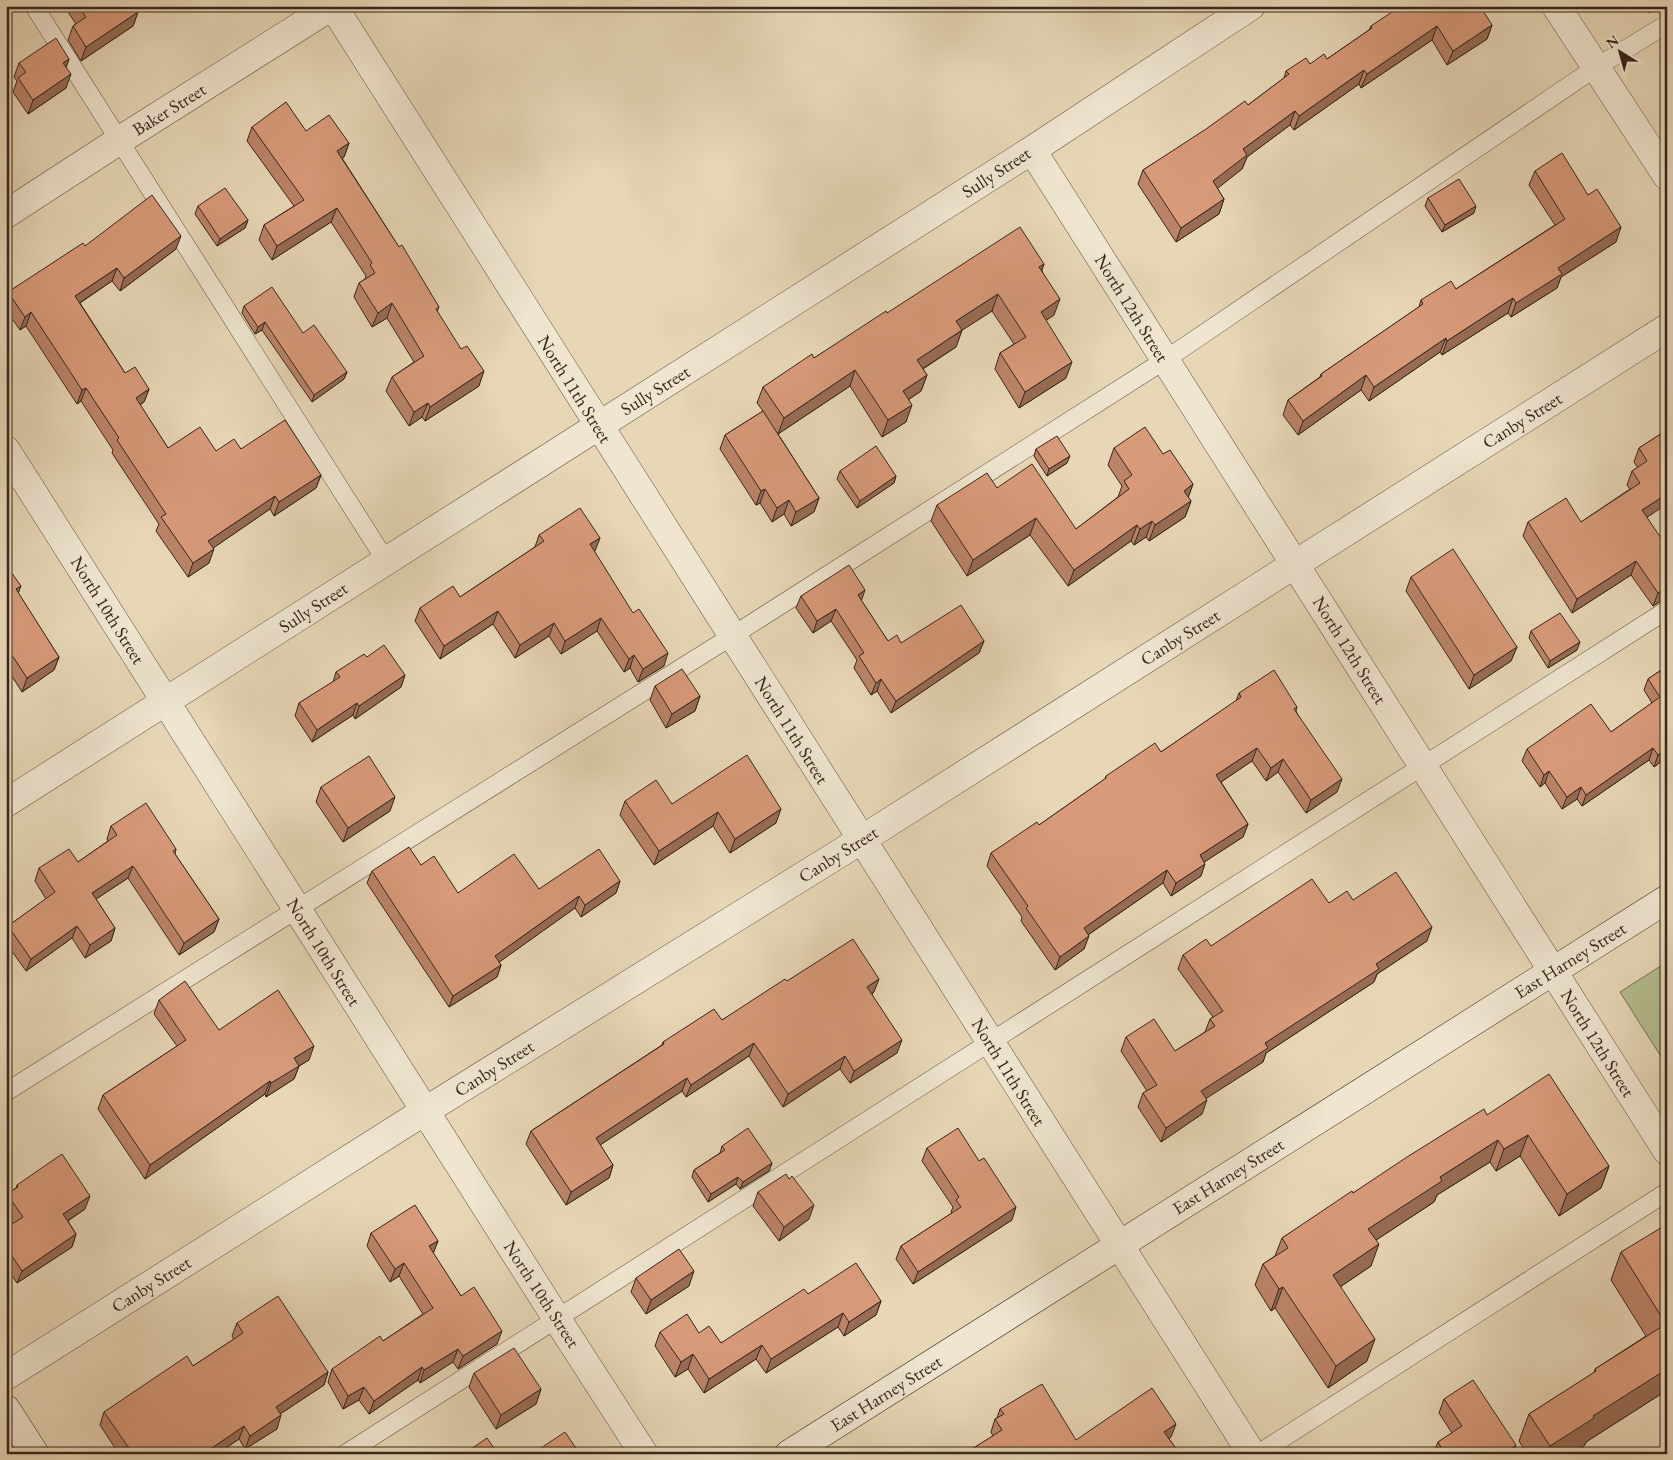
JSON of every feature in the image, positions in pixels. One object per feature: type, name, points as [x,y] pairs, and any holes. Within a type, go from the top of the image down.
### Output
[{"type":"street","name":"Baker Street","points":[[6,214],[333,6]]},
{"type":"street","name":"North 11th Street","points":[[333,6],[1252,1454]]},
{"type":"street","name":"Sully Street","points":[[6,803],[1032,150],[1251,6]]},
{"type":"street","points":[[1556,6],[1667,176]]},
{"type":"street","name":"North 12th Street","points":[[1032,150],[1667,1151]]},
{"type":"street","name":"Canby Street","points":[[6,1376],[425,1111],[861,840],[1667,328]]},
{"type":"street","name":"North 10th Street","points":[[6,450],[644,1454]]},
{"type":"street","name":"East Harney Street","points":[[789,1454],[1667,899]]},
{"type":"street","points":[[6,1409],[35,1454]]},
{"type":"lane","points":[[34,6],[386,561]]},
{"type":"lane","points":[[6,1092],[732,636],[1165,360],[1595,68],[1667,24]]},
{"type":"lane","points":[[345,1454],[1667,610]]},
{"type":"lane","points":[[1258,1454],[1667,1192]]},
{"type":"green space","points":[[1667,962],[1667,1066],[1620,992]]},
{"type":"building","points":[[78,6],[134,6],[138,12],[86,47],[73,26],[86,17]]},
{"type":"building","points":[[1401,6],[1480,6],[1492,25],[1453,51],[1437,26],[1367,74],[1364,70],[1299,116],[1295,111],[1243,149],[1247,155],[1213,181],[1224,199],[1181,228],[1143,170],[1245,101],[1248,105],[1289,74],[1286,71],[1306,58],[1310,64],[1324,54],[1327,59]]},
{"type":"building","points":[[56,38],[69,59],[63,63],[71,74],[33,100],[18,78],[26,72],[19,63]]},
{"type":"building","points":[[286,102],[306,131],[329,115],[349,143],[337,151],[399,247],[402,245],[439,307],[436,309],[461,349],[467,346],[484,371],[430,407],[428,403],[414,412],[392,377],[424,356],[392,303],[378,313],[359,283],[375,273],[370,265],[372,263],[337,208],[277,246],[264,225],[304,200],[252,127]]},
{"type":"building","points":[[1562,153],[1588,195],[1597,189],[1621,227],[1558,268],[1562,274],[1516,303],[1513,298],[1447,341],[1446,338],[1374,387],[1366,375],[1303,421],[1288,400],[1322,376],[1321,374],[1423,304],[1421,300],[1451,281],[1456,289],[1565,219],[1535,171]]},
{"type":"building","points":[[1459,179],[1476,206],[1445,225],[1428,198]]},
{"type":"building","points":[[225,188],[248,220],[220,239],[198,206]]},
{"type":"building","points":[[152,195],[181,236],[124,278],[117,268],[75,296],[125,373],[135,367],[149,389],[136,398],[168,448],[200,427],[216,451],[234,439],[241,449],[285,420],[321,475],[279,502],[275,496],[208,541],[214,549],[193,563],[161,517],[166,514],[117,440],[119,438],[86,388],[82,390],[31,312],[25,317],[8,292],[83,243],[85,246]]},
{"type":"building","points":[[1020,227],[1044,264],[1039,267],[1060,299],[1041,312],[1072,362],[1025,392],[1000,353],[1026,337],[998,294],[956,321],[962,330],[917,360],[927,375],[903,391],[912,405],[888,420],[855,370],[784,418],[763,387],[812,354],[814,358],[886,311],[887,313]]},
{"type":"building","points":[[272,287],[303,333],[314,325],[347,372],[314,395],[265,322],[258,327],[244,306]]},
{"type":"building","points":[[763,411],[819,498],[796,512],[789,500],[777,508],[765,489],[761,491],[725,435]]},
{"type":"building","points":[[1145,427],[1163,454],[1170,450],[1193,484],[1184,491],[1191,501],[1155,525],[1152,521],[1140,529],[1137,525],[1074,570],[1036,518],[973,560],[937,505],[987,473],[997,488],[1032,464],[1076,529],[1129,489],[1124,481],[1132,475],[1114,448]]},
{"type":"building","points":[[1667,430],[1667,494],[1642,510],[1667,547],[1667,587],[1658,593],[1636,561],[1577,599],[1528,522],[1566,498],[1581,522],[1640,483],[1632,471],[1647,461],[1639,448]]},
{"type":"building","points":[[1057,436],[1070,456],[1049,469],[1036,449]]},
{"type":"building","points":[[876,446],[896,476],[860,501],[840,471]]},
{"type":"building","points":[[580,508],[600,538],[590,544],[633,613],[639,609],[668,653],[643,669],[634,655],[629,659],[601,618],[565,641],[554,623],[520,645],[498,611],[444,646],[420,608],[453,586],[460,597],[544,541],[539,535]]},
{"type":"building","points":[[1453,549],[1517,647],[1474,675],[1411,577]]},
{"type":"building","points":[[6,565],[21,586],[16,589],[59,657],[27,678],[6,646]]},
{"type":"building","points":[[849,565],[865,590],[858,595],[888,641],[897,635],[901,643],[961,605],[984,641],[896,701],[881,679],[876,683],[859,656],[864,653],[836,609],[817,621],[801,596]]},
{"type":"building","points":[[1560,613],[1580,642],[1550,661],[1531,631]]},
{"type":"building","points":[[384,645],[405,675],[359,706],[357,703],[317,730],[299,703],[340,677],[336,672],[364,654],[367,657]]},
{"type":"building","points":[[1667,666],[1667,749],[1658,755],[1653,748],[1586,795],[1581,787],[1567,797],[1549,771],[1544,775],[1527,749],[1591,704],[1611,732],[1660,697],[1648,679]]},
{"type":"building","points":[[682,669],[700,696],[672,714],[655,686]]},
{"type":"building","points":[[1274,670],[1297,707],[1294,709],[1342,779],[1311,800],[1283,759],[1271,768],[1257,748],[1216,775],[1248,824],[1200,855],[1205,864],[1176,883],[1167,870],[1084,928],[1089,936],[1060,957],[1026,908],[1028,906],[991,853],[1037,822],[1039,825],[1155,743],[1161,752],[1241,697],[1239,693]]},
{"type":"building","points":[[747,755],[781,809],[735,839],[718,812],[659,851],[625,801],[656,780],[672,804]]},
{"type":"building","points":[[369,756],[395,797],[348,828],[321,787]]},
{"type":"building","points":[[146,803],[176,849],[173,851],[219,919],[184,943],[133,866],[92,893],[115,928],[90,945],[77,926],[31,959],[8,926],[55,892],[39,868],[69,849],[78,862],[117,835],[111,826]]},
{"type":"building","points":[[409,847],[421,865],[434,856],[458,893],[514,854],[539,889],[599,849],[620,881],[585,905],[579,896],[495,956],[501,965],[453,996],[372,871]]},
{"type":"building","points":[[1396,872],[1432,927],[1376,964],[1379,969],[1265,1043],[1268,1048],[1201,1091],[1207,1100],[1166,1128],[1143,1093],[1157,1085],[1126,1037],[1154,1019],[1175,1051],[1215,1026],[1210,1019],[1223,1011],[1183,955],[1206,939],[1211,946],[1312,879],[1329,903],[1347,891],[1353,900]]},
{"type":"building","points":[[853,939],[879,979],[867,987],[902,1040],[854,1071],[845,1056],[788,1094],[754,1043],[691,1085],[687,1078],[596,1138],[613,1165],[571,1192],[531,1131],[714,1009],[722,1020],[785,979],[787,981]]},
{"type":"building","points":[[185,981],[219,1030],[278,990],[314,1046],[294,1058],[299,1066],[271,1083],[270,1081],[150,1165],[103,1095],[186,1040],[159,1000]]},
{"type":"building","points":[[1549,1074],[1609,1166],[1567,1194],[1528,1135],[1504,1149],[1498,1140],[1440,1177],[1442,1181],[1368,1229],[1379,1244],[1333,1275],[1375,1339],[1336,1366],[1283,1287],[1279,1289],[1263,1264],[1288,1248],[1282,1238],[1352,1191],[1353,1193],[1484,1109],[1487,1115]]},
{"type":"building","points":[[748,1128],[772,1163],[743,1182],[738,1177],[711,1194],[694,1170],[725,1150],[722,1146]]},
{"type":"building","points":[[958,1128],[979,1161],[984,1158],[1016,1207],[918,1272],[901,1246],[961,1207],[956,1200],[959,1197],[927,1148]]},
{"type":"building","points":[[62,1154],[90,1196],[63,1214],[76,1234],[22,1271],[6,1247],[6,1228],[23,1217],[7,1194]]},
{"type":"building","points":[[786,1174],[789,1179],[792,1176],[814,1205],[784,1227],[758,1192]]},
{"type":"building","points":[[415,1205],[438,1241],[429,1246],[461,1296],[474,1287],[502,1331],[463,1356],[458,1349],[424,1370],[422,1367],[374,1401],[364,1387],[348,1396],[332,1369],[380,1336],[383,1341],[433,1308],[404,1263],[395,1269],[371,1233]]},
{"type":"building","points":[[1664,1226],[1667,1231],[1667,1369],[1550,1446],[1529,1414],[1666,1324],[1621,1252]]},
{"type":"building","points":[[679,1249],[694,1271],[651,1300],[636,1278]]},
{"type":"building","points":[[856,1263],[881,1301],[849,1322],[843,1313],[771,1359],[762,1345],[709,1379],[693,1354],[681,1362],[660,1332],[687,1314],[699,1333],[709,1326],[721,1343],[804,1289],[808,1294]]},
{"type":"building","points":[[278,1296],[328,1372],[276,1407],[281,1415],[250,1436],[244,1426],[203,1454],[133,1454],[104,1412],[187,1356],[193,1366],[243,1333],[237,1323]]},
{"type":"building","points":[[514,1348],[541,1389],[501,1415],[474,1373]]},
{"type":"building","points":[[1473,1380],[1516,1445],[1503,1454],[1477,1454],[1474,1450],[1468,1454],[1445,1454],[1438,1442],[1462,1426],[1444,1399]]},
{"type":"building","points":[[1042,1384],[1076,1440],[1152,1388],[1176,1424],[1164,1432],[1180,1454],[964,1454],[1002,1430],[995,1419],[1004,1414],[1000,1409]]},
{"type":"building","points":[[565,1432],[580,1454],[532,1454]]},
{"type":"building","points":[[487,1438],[498,1454],[464,1454]]}]
